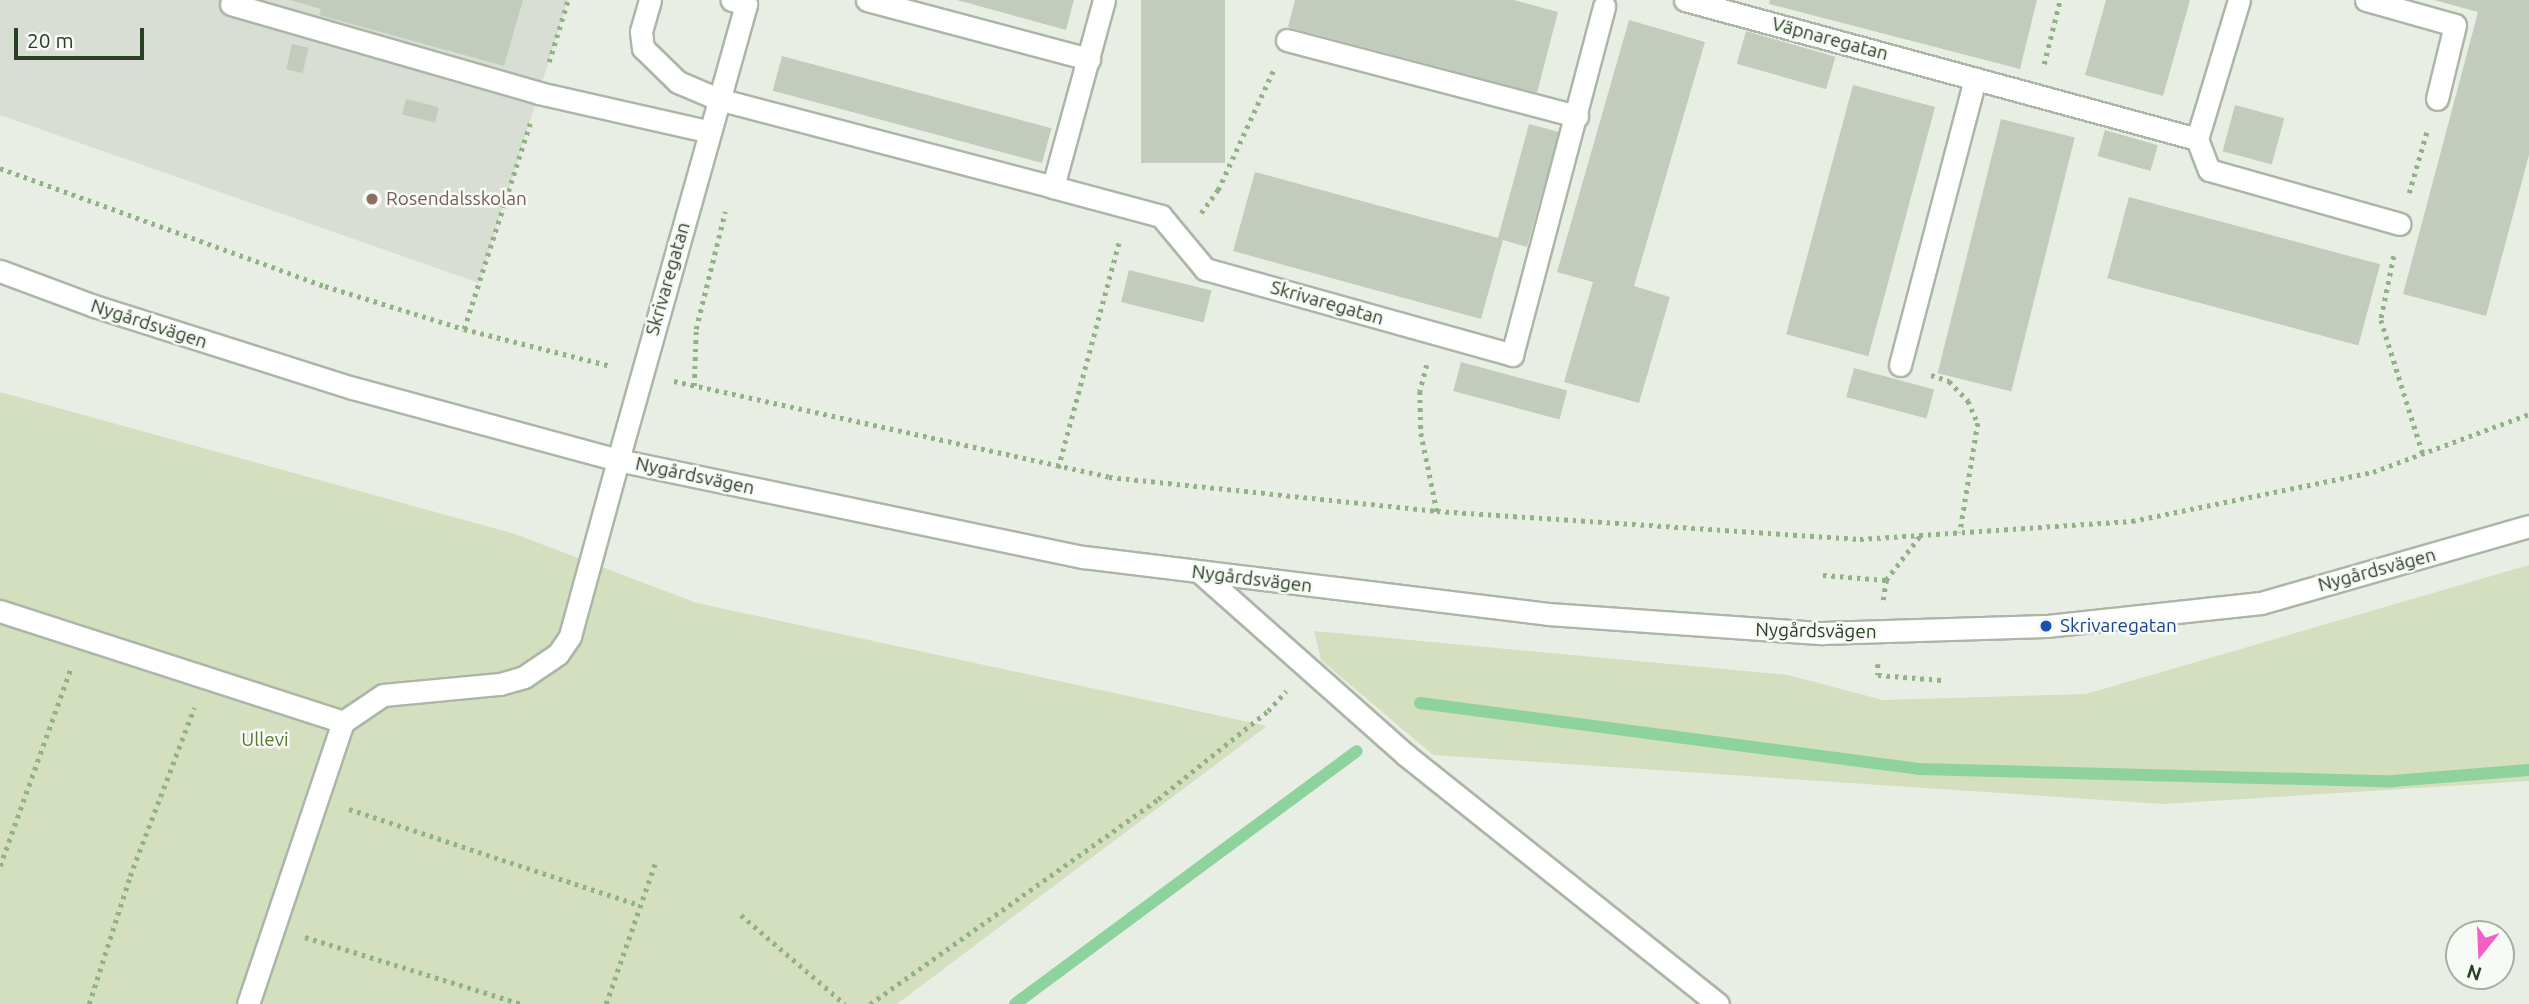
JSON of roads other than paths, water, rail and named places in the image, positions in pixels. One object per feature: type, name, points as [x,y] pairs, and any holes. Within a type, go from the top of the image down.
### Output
[{"type":"street","points":[[650,0],[641,32],[643,48],[678,82],[718,99]]},
{"type":"street","name":"Skrivaregatan","points":[[343,722],[383,695],[499,684],[524,677],[558,654],[570,636],[746,4],[732,0]]},
{"type":"street","points":[[867,0],[1089,59]]},
{"type":"street","points":[[1053,187],[1104,0]]},
{"type":"street","name":"Väpnaregatan","points":[[1685,0],[2197,139]]},
{"type":"street","points":[[2239,0],[2197,139],[2209,170],[2400,223]]},
{"type":"street","points":[[2366,0],[2455,25],[2437,99]]},
{"type":"street","points":[[231,4],[539,93],[709,132]]},
{"type":"street","name":"Skrivaregatan","points":[[718,99],[1161,216],[1205,269],[1512,355],[1604,6]]},
{"type":"street","points":[[1287,40],[1577,116]]},
{"type":"street","points":[[1900,365],[1975,79]]},
{"type":"street","name":"Nygårdsvägen","points":[[0,271],[94,306],[353,388],[618,460],[1084,558],[1548,614],[1700,627],[1822,633],[2046,626],[2261,603],[2529,526]]},
{"type":"street","points":[[1202,574],[1406,755],[1718,1004]]},
{"type":"street","points":[[0,611],[343,722],[315,798],[248,1004]]},
{"type":"waterway","points":[[1420,703],[1919,769],[2393,781],[2529,770]]},
{"type":"waterway","points":[[1015,1004],[1357,751]]},
{"type":"place","name":"Rosendalsskolan","points":[[372,199]]},
{"type":"place","name":"Skrivaregatan","points":[[2046,626]]},
{"type":"park label","name":"Ullevi","points":[[265,740]]}]
